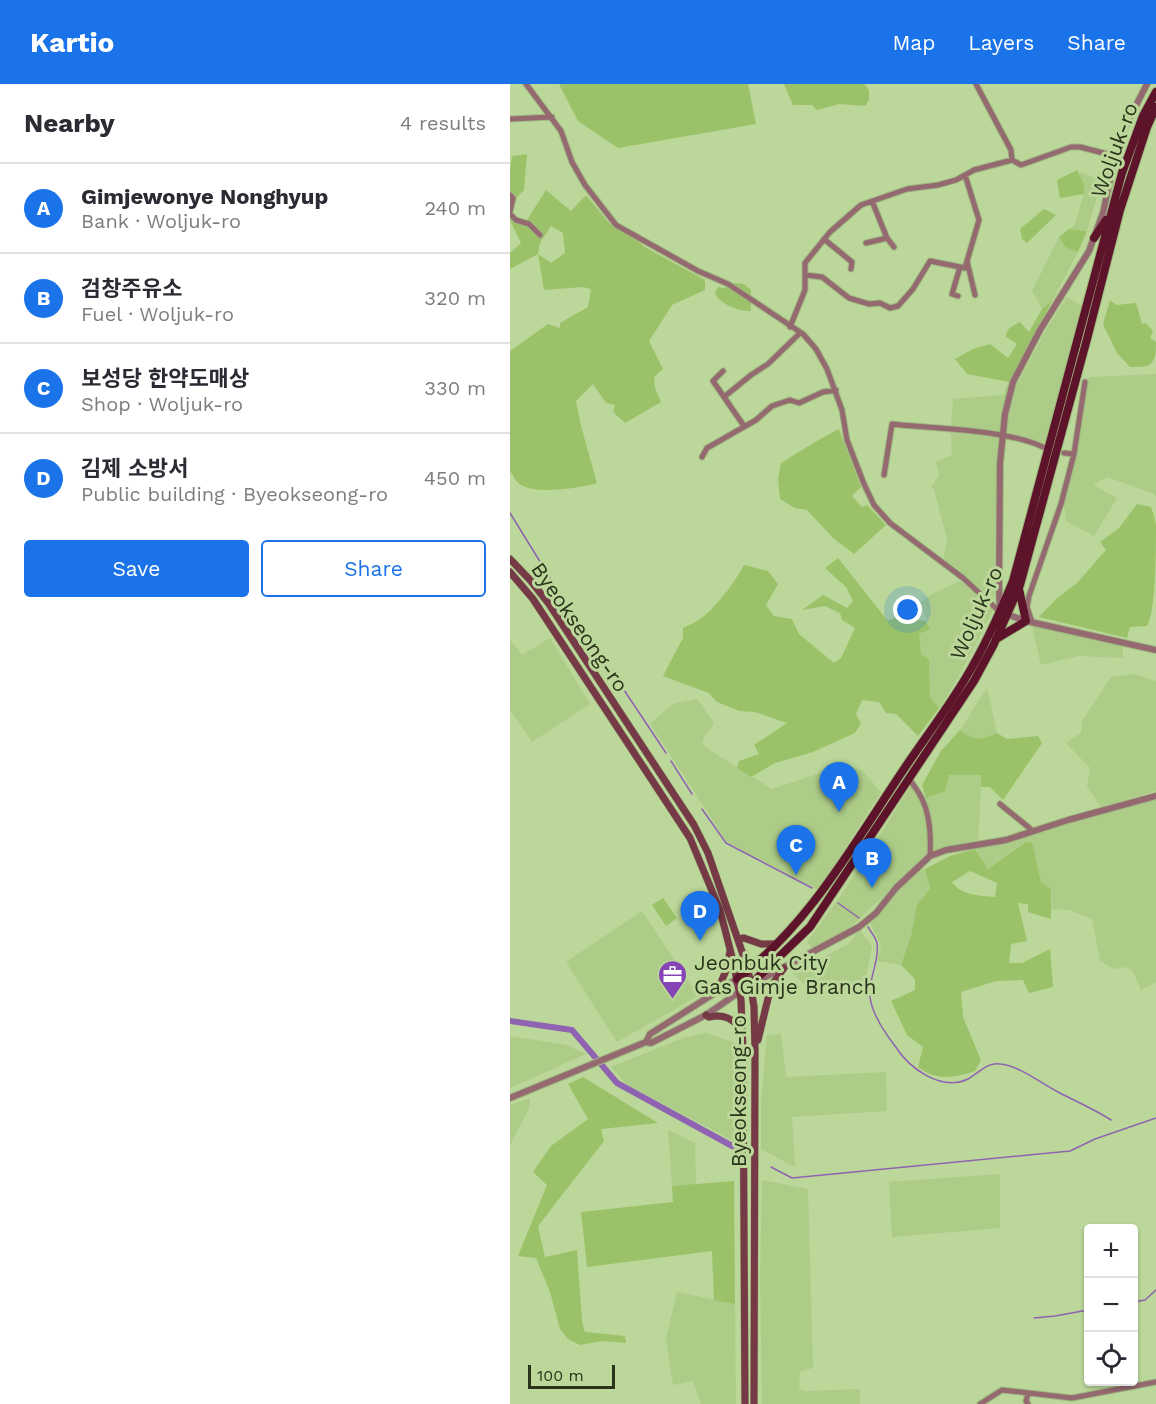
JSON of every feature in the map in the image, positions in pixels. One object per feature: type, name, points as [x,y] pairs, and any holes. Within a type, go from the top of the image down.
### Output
[{"type":"main road","name":"Woljuk-ro","points":[[750,985],[810,927],[974,681],[996,639],[1110,215],[1143,116],[1156,92]]},
{"type":"main road","name":"Woljuk-ro","points":[[737,979],[804,915],[842,865],[965,680],[1018,588],[1120,210],[1146,127],[1156,106]]},
{"type":"main road","points":[[1146,127],[1156,113]]},
{"type":"main road","points":[[1094,238],[1110,215]]},
{"type":"main road","name":"Byeokseong-ro","points":[[510,559],[549,604],[694,825],[708,854],[748,970],[754,1007],[755,1051],[754,1404]]},
{"type":"main road","name":"Byeokseong-ro","points":[[510,572],[533,599],[690,838],[720,910],[740,992],[742,1030],[745,1170],[745,1404]]},
{"type":"main road","points":[[996,639],[1029,621],[1018,588]]},
{"type":"main road","points":[[738,939],[744,938],[761,944],[775,944]]},
{"type":"main road","points":[[717,992],[727,968],[730,949]]},
{"type":"main road","points":[[755,1051],[771,986],[784,968]]},
{"type":"main road","points":[[705,1015],[729,1018],[742,1030]]},
{"type":"street","points":[[526,84],[561,131],[572,162],[585,185],[616,225],[698,271],[728,284],[800,333],[816,349],[836,390],[848,440],[864,484],[874,505],[890,523],[963,578],[1003,613],[1156,650]]},
{"type":"street","points":[[976,84],[1011,150],[1012,160]]},
{"type":"street","points":[[1003,613],[999,586],[1000,463],[1013,382],[1040,330],[1089,251],[1103,213],[1122,133],[1147,84]]},
{"type":"street","points":[[510,119],[552,117]]},
{"type":"street","points":[[790,327],[805,290],[805,263],[824,239],[861,205],[907,189],[938,185],[974,170],[1012,160],[1021,165],[1071,147],[1080,147],[1115,156]]},
{"type":"street","points":[[805,275],[822,277],[831,282],[842,295],[849,298],[869,304],[880,303],[890,308],[898,306],[913,289],[930,261],[965,268],[979,220],[965,175]]},
{"type":"street","points":[[510,195],[513,198],[510,213],[516,220],[529,224],[540,235]]},
{"type":"street","points":[[872,201],[887,238],[894,247]]},
{"type":"street","points":[[866,243],[887,238]]},
{"type":"street","points":[[824,239],[852,262],[851,269]]},
{"type":"street","points":[[967,259],[975,295]]},
{"type":"street","points":[[958,297],[952,294],[960,267]]},
{"type":"street","points":[[724,397],[768,364],[800,333]]},
{"type":"street","points":[[723,371],[713,381],[744,426]]},
{"type":"street","points":[[1029,621],[1027,607],[1029,596],[1061,504],[1074,454],[1085,382]]},
{"type":"street","points":[[702,457],[707,448],[756,420],[772,406],[790,400],[798,403],[823,392],[836,390]]},
{"type":"street","points":[[884,475],[892,424],[1003,436],[1032,441],[1043,447]]},
{"type":"street","points":[[1064,453],[1074,454]]},
{"type":"street","points":[[909,778],[922,799],[926,811],[931,840],[930,856]]},
{"type":"street","points":[[750,985],[869,920],[896,888],[930,856],[946,850],[999,841],[1156,796]]},
{"type":"street","points":[[1000,804],[1033,831]]},
{"type":"street","name":"Woljuk-ro","points":[[646,1042],[650,1034],[737,979]]},
{"type":"street","name":"Woljuk-ro","points":[[510,1098],[646,1042],[651,1043],[670,1035],[750,985]]},
{"type":"street","points":[[980,1404],[1002,1390],[1072,1398],[1156,1382]]},
{"type":"street","points":[[1028,1394],[1026,1401],[1028,1404]]},
{"type":"shaded area","points":[[559,84],[748,84],[756,124],[618,148],[578,121]]},
{"type":"shaded area","points":[[784,84],[864,84],[869,90],[869,100],[865,106],[839,104],[817,110],[812,105],[793,105]]},
{"type":"shaded area","points":[[527,154],[524,190],[518,196],[512,213],[519,219],[527,220],[546,190],[571,211],[586,195],[609,223],[632,234],[643,246],[705,280],[705,290],[672,305],[649,341],[663,369],[654,377],[655,388],[661,402],[625,423],[613,412],[615,405],[606,403],[593,384],[576,401],[597,483],[589,485],[557,490],[534,489],[518,483],[510,471],[510,351],[548,324],[560,328],[560,323],[588,307],[591,289],[583,287],[544,290],[538,254],[510,269],[510,253],[521,243],[510,220],[512,156]],"holes":[[[551,226],[563,233],[565,253],[551,263],[538,254],[540,243]]]},
{"type":"shaded area","points":[[1077,170],[1084,184],[1084,194],[1060,198],[1057,180]]},
{"type":"shaded area","points":[[1078,172],[1102,180],[1087,231],[1069,229],[1074,226],[1084,194],[1084,183]]},
{"type":"shaded area","points":[[1044,209],[1056,215],[1027,243],[1022,239],[1020,229]]},
{"type":"shaded area","points":[[1069,229],[1087,231],[1078,252],[1065,247],[1059,237]]},
{"type":"shaded area","points":[[1059,237],[1065,247],[1078,252],[1052,301],[1042,309],[1032,291]]},
{"type":"shaded area","points":[[735,283],[744,284],[751,290],[751,311],[731,307],[715,294],[718,287],[724,288]]},
{"type":"shaded area","points":[[1067,297],[1082,306],[1045,443],[1000,432],[951,426],[953,399],[1003,395],[1008,382],[1019,381],[1046,330]]},
{"type":"shaded area","points":[[1110,300],[1116,305],[1136,303],[1142,324],[1146,323],[1153,331],[1150,338],[1156,342],[1152,363],[1130,367],[1117,353],[1103,324]]},
{"type":"shaded area","points":[[1052,301],[1010,382],[967,374],[955,359],[973,349],[990,344],[1008,358],[1017,344],[1006,337],[1009,329],[1020,322],[1029,332],[1042,309]]},
{"type":"shaded area","points":[[1156,374],[1156,497],[1154,494],[1107,477],[1093,485],[1117,498],[1094,536],[1066,521],[1064,505],[1089,377]]},
{"type":"shaded area","points":[[839,429],[861,487],[852,496],[862,507],[867,505],[886,525],[854,554],[833,538],[807,510],[795,508],[780,499],[778,479],[781,463]]},
{"type":"shaded area","points":[[951,433],[1001,437],[997,523],[995,525],[994,599],[943,561],[947,539],[934,489],[931,487],[939,476],[936,462],[952,455]]},
{"type":"shaded area","points":[[1137,504],[1151,507],[1156,525],[1154,593],[1147,626],[1130,627],[1127,638],[1039,617],[1057,598],[1077,583],[1106,550],[1100,542],[1119,528]]},
{"type":"shaded area","points":[[838,558],[888,621],[902,614],[909,618],[926,621],[930,629],[919,634],[921,654],[929,659],[930,697],[939,708],[918,736],[896,714],[886,713],[879,702],[862,700],[856,714],[861,723],[855,733],[813,752],[775,763],[751,777],[737,768],[739,761],[759,754],[754,745],[787,723],[755,712],[740,711],[717,702],[709,693],[663,676],[683,638],[683,628],[698,620],[719,602],[744,565],[768,571],[778,584],[766,605],[774,616],[792,619],[799,634],[834,663],[841,658],[855,628],[842,620],[840,613],[825,606],[802,610],[823,595],[847,608],[853,601],[846,587],[825,568]]},
{"type":"shaded area","points":[[960,581],[985,601],[993,611],[954,685],[939,708],[930,697],[929,659],[921,654],[919,634],[930,629],[920,602]]},
{"type":"shaded area","points":[[1032,625],[1123,647],[1123,658],[1078,656],[1041,665]]},
{"type":"shaded area","points":[[550,638],[590,704],[532,742],[510,710],[510,640],[522,655]]},
{"type":"shaded area","points":[[1135,674],[1156,681],[1156,791],[1101,807],[1087,786],[1090,768],[1066,743],[1081,733],[1082,721],[1111,677]]},
{"type":"shaded area","points":[[987,688],[997,733],[982,739],[972,739],[960,730]]},
{"type":"shaded area","points":[[697,699],[714,723],[702,741],[705,747],[772,789],[842,766],[862,770],[881,792],[818,890],[727,842],[650,724],[673,704]]},
{"type":"shaded area","points":[[960,730],[978,739],[997,733],[1007,739],[1038,736],[1042,743],[1003,800],[990,787],[981,787],[981,775],[949,775],[945,791],[926,798],[922,785],[941,751]]},
{"type":"shaded area","points":[[949,775],[982,775],[978,840],[928,854],[852,926],[812,948],[807,942],[842,894],[911,786],[919,797],[932,797]]},
{"type":"shaded area","points":[[1156,799],[1156,982],[1141,990],[1133,972],[1127,967],[1114,969],[1100,961],[1092,919],[1069,910],[1051,909],[1052,898],[1041,882],[1032,842],[987,869],[975,849]]},
{"type":"shaded area","points":[[1032,842],[1041,882],[1051,889],[1051,919],[1028,912],[1028,904],[1018,903],[1027,941],[1011,944],[1009,963],[1022,963],[1050,949],[1053,987],[1029,993],[1023,980],[996,981],[961,992],[963,1017],[981,1060],[975,1071],[953,1077],[932,1075],[918,1067],[923,1047],[907,1035],[891,1001],[915,990],[915,979],[901,965],[911,936],[917,905],[930,889],[925,869],[950,856],[975,849],[988,869],[1025,843]],"holes":[[[970,871],[997,883],[995,897],[965,892],[952,882]]]},
{"type":"shaded area","points":[[920,869],[925,869],[930,889],[917,905],[911,936],[901,965],[877,961],[881,945],[870,923]]},
{"type":"shaded area","points":[[663,898],[677,918],[666,926],[652,905]]},
{"type":"shaded area","points":[[642,911],[698,996],[617,1042],[566,962]]},
{"type":"shaded area","points":[[860,930],[872,947],[865,982],[840,987],[807,987],[792,973],[847,945]]},
{"type":"shaded area","points":[[706,1033],[739,1044],[737,1066],[740,1134],[737,1143],[626,1084],[611,1067],[686,1037]]},
{"type":"shaded area","points":[[781,1034],[786,1077],[886,1072],[887,1111],[792,1117],[795,1167],[761,1149],[761,1101],[767,1035]]},
{"type":"shaded area","points":[[510,1036],[566,1045],[586,1054],[510,1088]]},
{"type":"shaded area","points":[[583,1077],[658,1123],[601,1129],[604,1141],[538,1226],[545,1257],[577,1250],[582,1322],[585,1332],[625,1336],[626,1343],[602,1341],[580,1345],[568,1339],[560,1329],[550,1292],[536,1258],[518,1256],[547,1185],[533,1172],[551,1146],[588,1119],[568,1084]]},
{"type":"shaded area","points":[[530,1098],[529,1109],[510,1145],[510,1105]]},
{"type":"shaded area","points":[[668,1130],[695,1143],[696,1185],[672,1186]]},
{"type":"shaded area","points":[[1000,1174],[1000,1228],[892,1237],[889,1182]]},
{"type":"shaded area","points":[[762,1180],[808,1189],[813,1368],[800,1371],[799,1389],[807,1391],[860,1389],[860,1404],[762,1404],[760,1276]]},
{"type":"shaded area","points":[[734,1181],[735,1304],[714,1300],[712,1251],[587,1267],[581,1212],[673,1202],[672,1186]]},
{"type":"shaded area","points":[[677,1292],[735,1304],[736,1404],[701,1404],[693,1381],[673,1385],[666,1339]]},
{"type":"waterway","points":[[510,513],[560,594],[666,753]]},
{"type":"waterway","points":[[671,761],[692,794]]},
{"type":"waterway","points":[[702,809],[726,843],[812,888]]},
{"type":"waterway","points":[[838,903],[859,918]]},
{"type":"waterway","points":[[868,927],[876,941],[877,950],[870,990],[873,1010],[891,1041],[917,1070],[937,1080],[958,1082],[968,1079],[991,1065],[1007,1065],[1111,1120]]},
{"type":"waterway","points":[[510,1021],[572,1030],[617,1083],[734,1147]]},
{"type":"waterway","points":[[771,1167],[792,1178],[1070,1151],[1095,1139],[1156,1118]]},
{"type":"waterway","points":[[1138,1301],[1145,1300],[1156,1290]]},
{"type":"waterway","points":[[1034,1318],[1084,1311]]},
{"type":"place","name":"Gimjewonye Nonghyup","points":[[839,812]]},
{"type":"place","name":"보성당 한약도매상","points":[[796,875]]},
{"type":"place","name":"검창주유소","points":[[872,888]]},
{"type":"place","name":"김제 소방서","points":[[700,941]]},
{"type":"place","name":"Jeonbuk City Gas Gimje Branch","points":[[673,1000]]}]
